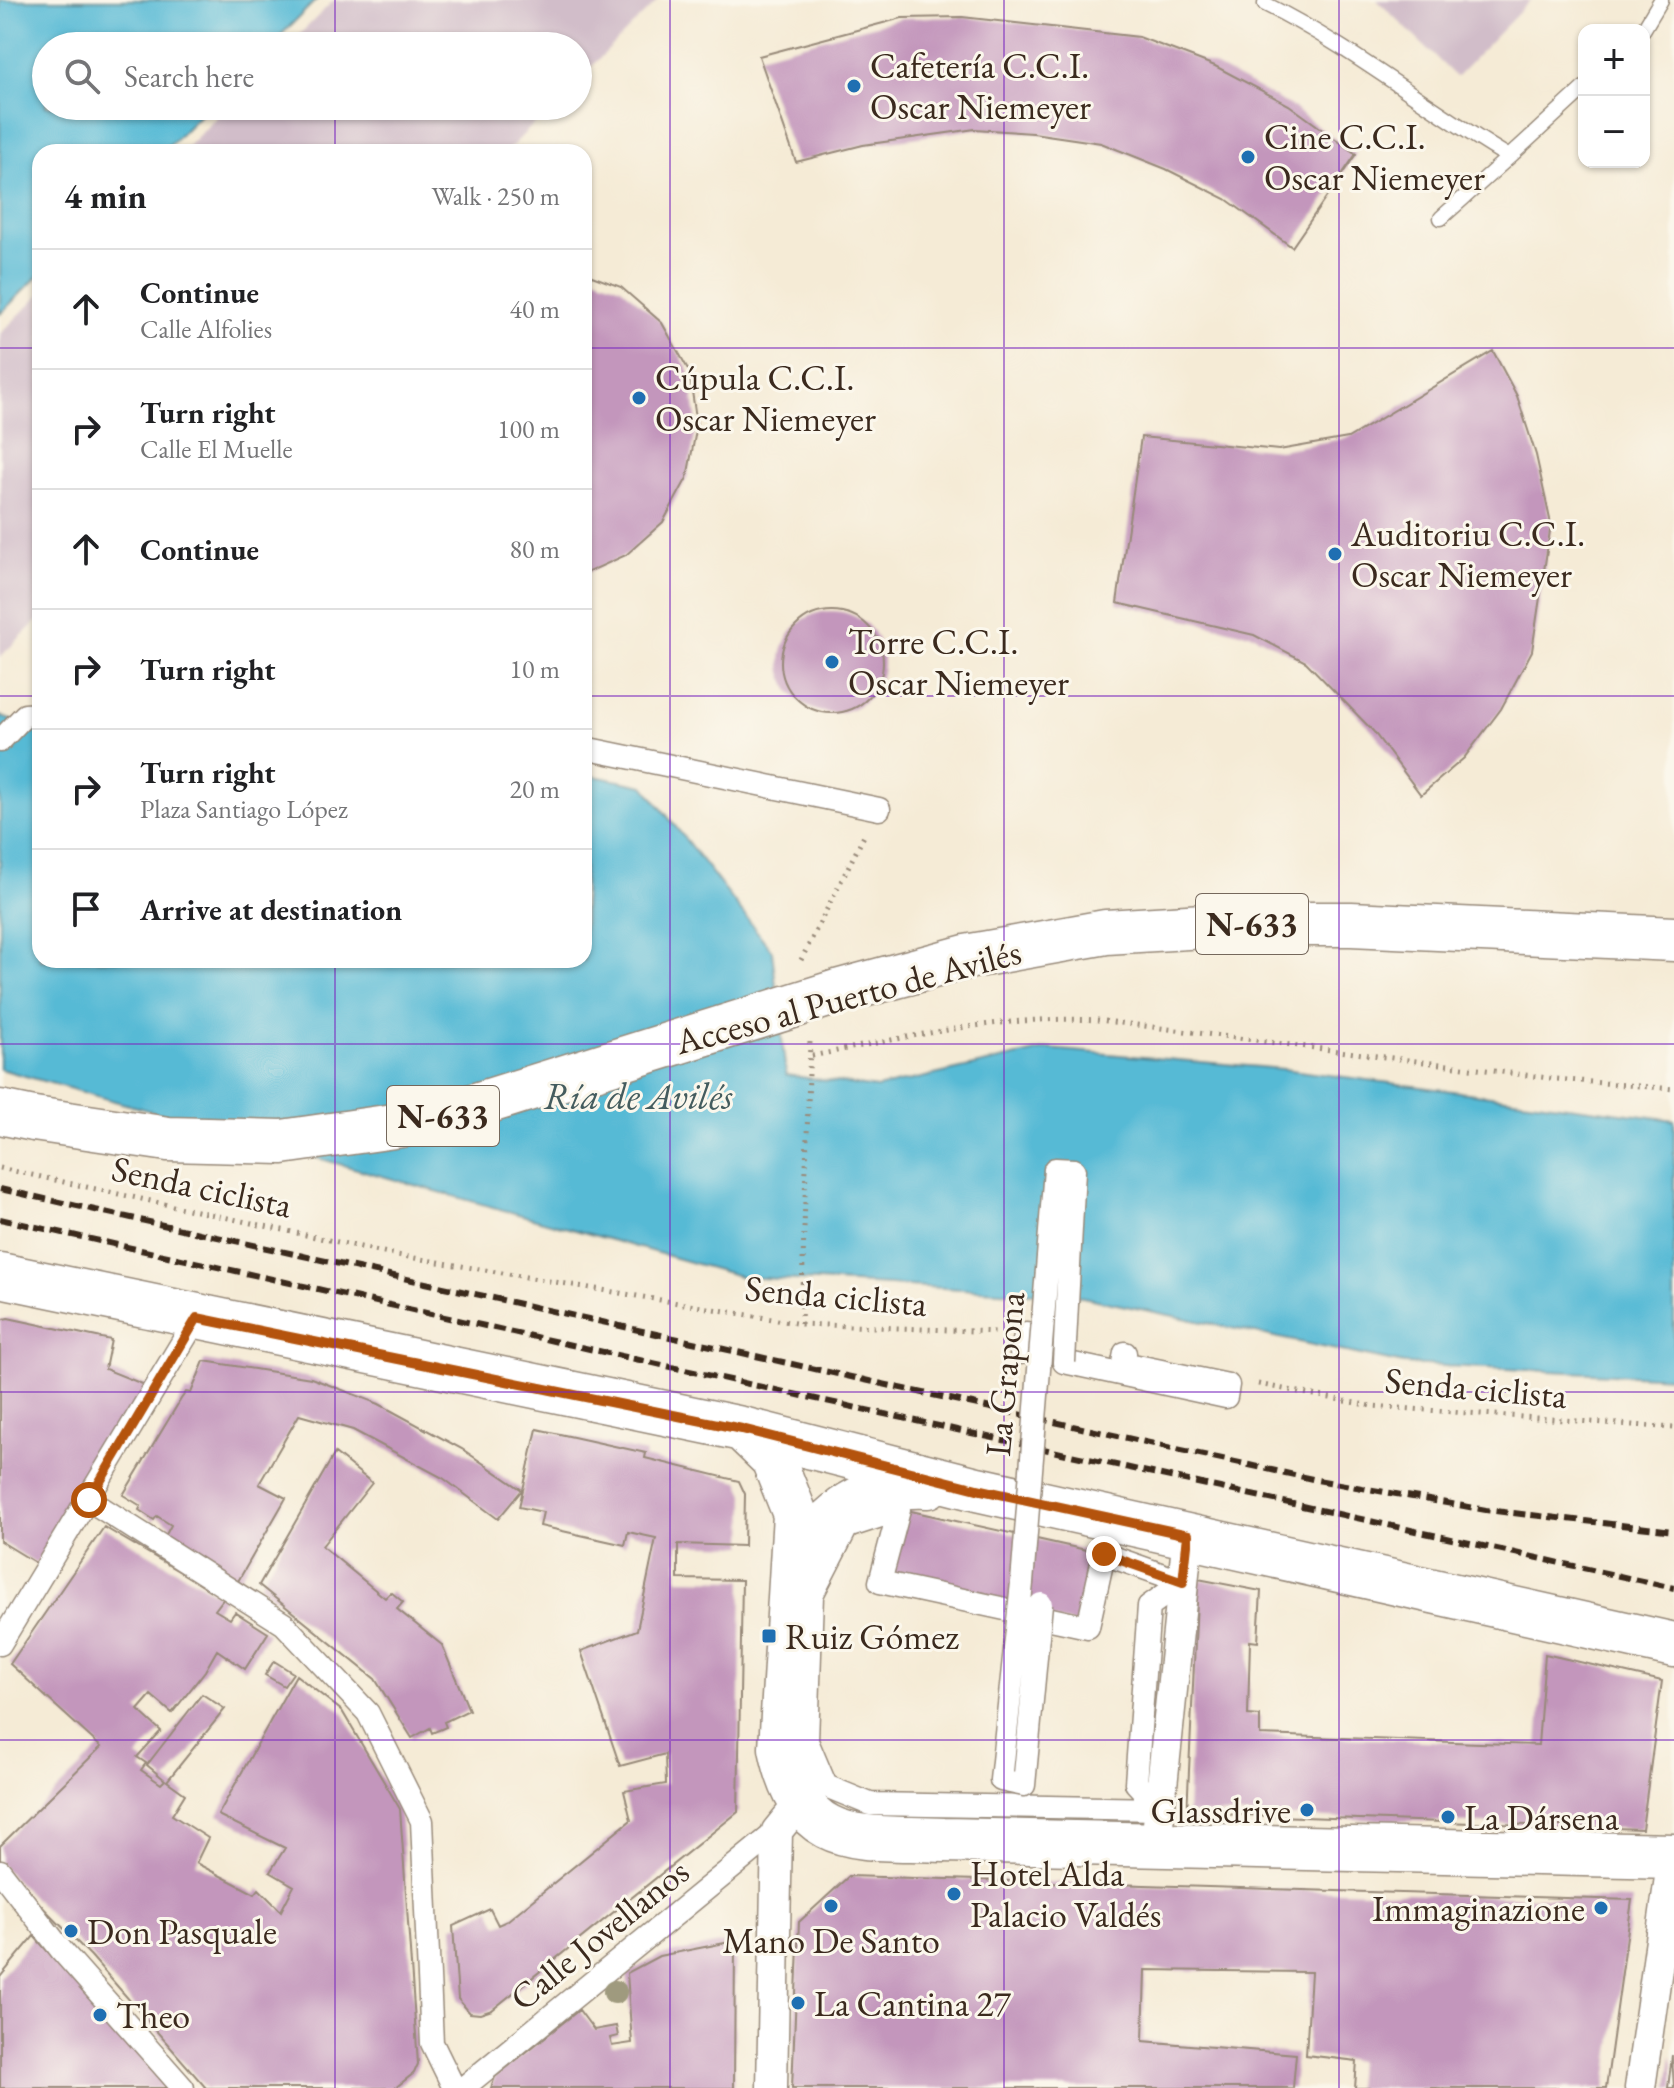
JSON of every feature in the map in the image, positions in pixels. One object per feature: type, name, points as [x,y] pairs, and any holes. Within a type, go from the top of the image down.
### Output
[{"type":"main road","name":"Acceso al Puerto de Avilés","points":[[17,1115],[168,1139],[282,1142],[422,1122],[820,982],[1106,932],[1236,924],[1351,924],[1674,939]]},
{"type":"main road","points":[[7,1279],[742,1429],[977,1489],[1674,1645]]},
{"type":"main road","points":[[742,1429],[773,1459],[795,1514],[794,1561],[785,1637],[781,1748],[787,1777],[788,1818],[818,1822],[854,1836],[1158,1827],[1674,1855]]},
{"type":"main road","points":[[794,1561],[816,1532],[854,1500],[884,1488],[977,1489]]},
{"type":"street","points":[[0,741],[32,715]]},
{"type":"street","points":[[592,750],[879,809]]},
{"type":"street","name":"La Grapona","points":[[1036,1602],[1024,1785],[1001,1780],[1022,1583],[1055,1169],[1074,1170],[1064,1362],[1226,1397],[1228,1385],[1123,1363],[1125,1353]]},
{"type":"street","points":[[0,1644],[197,1318]]},
{"type":"street","points":[[89,1500],[284,1624],[368,1713],[422,1821],[432,2043],[454,2088]]},
{"type":"street","points":[[1183,1582],[1104,1554],[1088,1627],[880,1582],[899,1510],[847,1527],[812,1595],[807,1741],[826,1786],[870,1804],[1158,1827],[1188,1535]]},
{"type":"street","points":[[772,2088],[788,1818]]},
{"type":"street","name":"Calle Jovellanos","points":[[463,2088],[788,1818]]},
{"type":"street","points":[[1640,2088],[1674,1855]]},
{"type":"street","points":[[0,1871],[62,1951],[183,2088]]},
{"type":"lane","points":[[1647,24],[1661,0]]},
{"type":"lane","points":[[1265,4],[1323,33],[1424,105],[1509,157]]},
{"type":"lane","points":[[1441,218],[1578,94]]},
{"type":"path","points":[[820,982],[801,958],[879,809]]},
{"type":"path","points":[[812,1056],[967,1025],[1051,1017],[1098,1020],[1556,1079],[1674,1089]]},
{"type":"path","points":[[801,1324],[812,1076],[809,1028]]},
{"type":"path","name":"Senda ciclista","points":[[0,1168],[397,1255],[801,1324],[1024,1343]]},
{"type":"path","name":"Senda ciclista","points":[[1247,1381],[1371,1406],[1674,1428]]},
{"type":"shaded area","points":[[334,0],[658,0],[592,66],[592,32],[302,32]]},
{"type":"shaded area","points":[[1377,0],[1531,0],[1456,77]]},
{"type":"shaded area","points":[[214,120],[538,120],[514,144],[190,144]]},
{"type":"shaded area","points":[[32,302],[32,626],[0,657],[0,334]]},
{"type":"water","points":[[0,0],[316,0],[284,32],[32,32],[32,120],[195,120],[171,144],[32,144],[32,282],[0,314]]},
{"type":"water","name":"Ría de Avilés","points":[[0,716],[32,729],[32,968],[592,968],[592,776],[644,786],[772,951],[786,1075],[877,1088],[1049,1049],[1283,1069],[1674,1120],[1674,1377],[1404,1364],[1073,1295],[743,1277],[0,1069]]},
{"type":"building","points":[[962,17],[1139,37],[1215,66],[1289,105],[1356,154],[1292,247],[1226,199],[1166,169],[1101,143],[1033,133],[975,129],[863,145],[796,162],[759,56],[902,18]]},
{"type":"building","name":"Cúpula C.C.I. Oscar Niemeyer","points":[[592,276],[621,287],[662,323],[689,371],[697,425],[687,478],[663,522],[626,555],[592,570]]},
{"type":"building","name":"Auditoriu C.C.I. Oscar Niemeyer","points":[[1493,351],[1517,396],[1536,455],[1551,524],[1532,651],[1501,709],[1464,758],[1421,795],[1373,731],[1306,662],[1254,635],[1117,603],[1141,437],[1279,450],[1348,438]]},
{"type":"building","name":"Torre C.C.I. Oscar Niemeyer","points":[[832,611],[852,615],[868,626],[879,642],[883,662],[879,682],[868,698],[852,709],[832,713],[812,709],[796,698],[785,682],[781,662],[785,642],[796,626],[812,615]]},
{"type":"building","points":[[8,1318],[111,1340],[105,1369],[150,1387],[36,1563],[0,1541],[0,1320]]},
{"type":"building","points":[[204,1361],[311,1378],[379,1404],[462,1449],[522,1490],[498,1519],[443,1478],[353,1430],[299,1415],[259,1484],[286,1498],[237,1583],[161,1544],[171,1525],[157,1516],[154,1520],[139,1510],[141,1506],[123,1495],[181,1399],[186,1392],[191,1393]]},
{"type":"building","points":[[537,1429],[646,1453],[645,1458],[739,1481],[745,1494],[744,1546],[678,1544],[678,1579],[742,1580],[738,1812],[492,2010],[470,2013],[458,1999],[453,1926],[490,1909],[498,1925],[507,1921],[631,1820],[624,1791],[666,1784],[665,1754],[620,1766],[581,1651],[637,1630],[656,1538],[628,1532],[625,1545],[540,1526],[543,1512],[519,1507]]},
{"type":"building","points":[[335,1453],[372,1483],[322,1546],[385,1598],[391,1592],[403,1602],[397,1609],[442,1645],[469,1710],[444,1722],[446,1727],[432,1733],[430,1728],[412,1738],[375,1679],[259,1585]]},
{"type":"building","points":[[902,1509],[1104,1554],[1088,1627],[886,1582]]},
{"type":"building","points":[[104,1527],[224,1598],[215,1610],[230,1619],[235,1612],[268,1633],[245,1669],[217,1650],[205,1671],[172,1713],[151,1695],[138,1710],[161,1731],[137,1757],[146,1763],[141,1770],[161,1784],[165,1780],[147,1765],[202,1694],[225,1709],[167,1781],[185,1794],[172,1815],[208,1838],[196,1863],[255,1894],[259,1889],[281,1911],[294,1886],[270,1872],[285,1848],[218,1815],[296,1675],[342,1711],[400,1809],[418,2064],[414,2073],[395,2088],[206,2088],[91,1956],[0,1864],[0,1846],[101,1747],[10,1664]]},
{"type":"building","points":[[1198,1579],[1261,1591],[1258,1642],[1250,1641],[1248,1715],[1260,1716],[1260,1735],[1538,1745],[1545,1654],[1662,1681],[1642,1829],[1187,1813]]},
{"type":"building","points":[[274,1661],[293,1673],[284,1686],[265,1675]]},
{"type":"building","points":[[849,1876],[1632,1900],[1606,2088],[1355,2088],[1357,2061],[1306,2055],[1311,1972],[1145,1970],[1143,2041],[1296,2054],[1293,2088],[792,2088],[799,1922]]},
{"type":"building","points":[[34,1936],[171,2088],[0,2088],[0,1977]]},
{"type":"building","points":[[735,1941],[734,2088],[491,2088],[495,2077],[579,2010],[594,2030],[616,2026],[618,2036],[610,2038],[612,2046],[632,2043],[627,1973],[659,1956]]},
{"type":"building","points":[[1672,2055],[1674,2088],[1668,2088]]},
{"type":"railway","points":[[0,1189],[1317,1480],[1486,1510],[1674,1531]]},
{"type":"railway","points":[[0,1219],[1674,1588]]},
{"type":"place","name":"Cafetería C.C.I. Oscar Niemeyer","points":[[854,86]]},
{"type":"place","name":"Cine C.C.I. Oscar Niemeyer","points":[[1248,157]]},
{"type":"place","name":"Cúpula C.C.I. Oscar Niemeyer","points":[[639,398]]},
{"type":"place","name":"Auditoriu C.C.I. Oscar Niemeyer","points":[[1335,554]]},
{"type":"place","name":"Torre C.C.I. Oscar Niemeyer","points":[[832,662]]},
{"type":"place","name":"Ruiz Gómez","points":[[769,1636]]},
{"type":"place","name":"Glassdrive","points":[[1307,1810]]},
{"type":"place","name":"La Dársena","points":[[1448,1817]]},
{"type":"place","name":"Hotel Alda Palacio Valdés","points":[[954,1894]]},
{"type":"place","name":"Mano De Santo","points":[[831,1906]]},
{"type":"place","name":"Immaginazione","points":[[1601,1908]]},
{"type":"place","name":"Don Pasquale","points":[[71,1931]]},
{"type":"place","name":"La Cantina 27","points":[[798,2003]]},
{"type":"place","name":"Theo","points":[[100,2015]]},
{"type":"route","points":[[89,1500],[197,1318],[742,1429],[977,1489],[1188,1535],[1183,1582],[1104,1554]]}]
